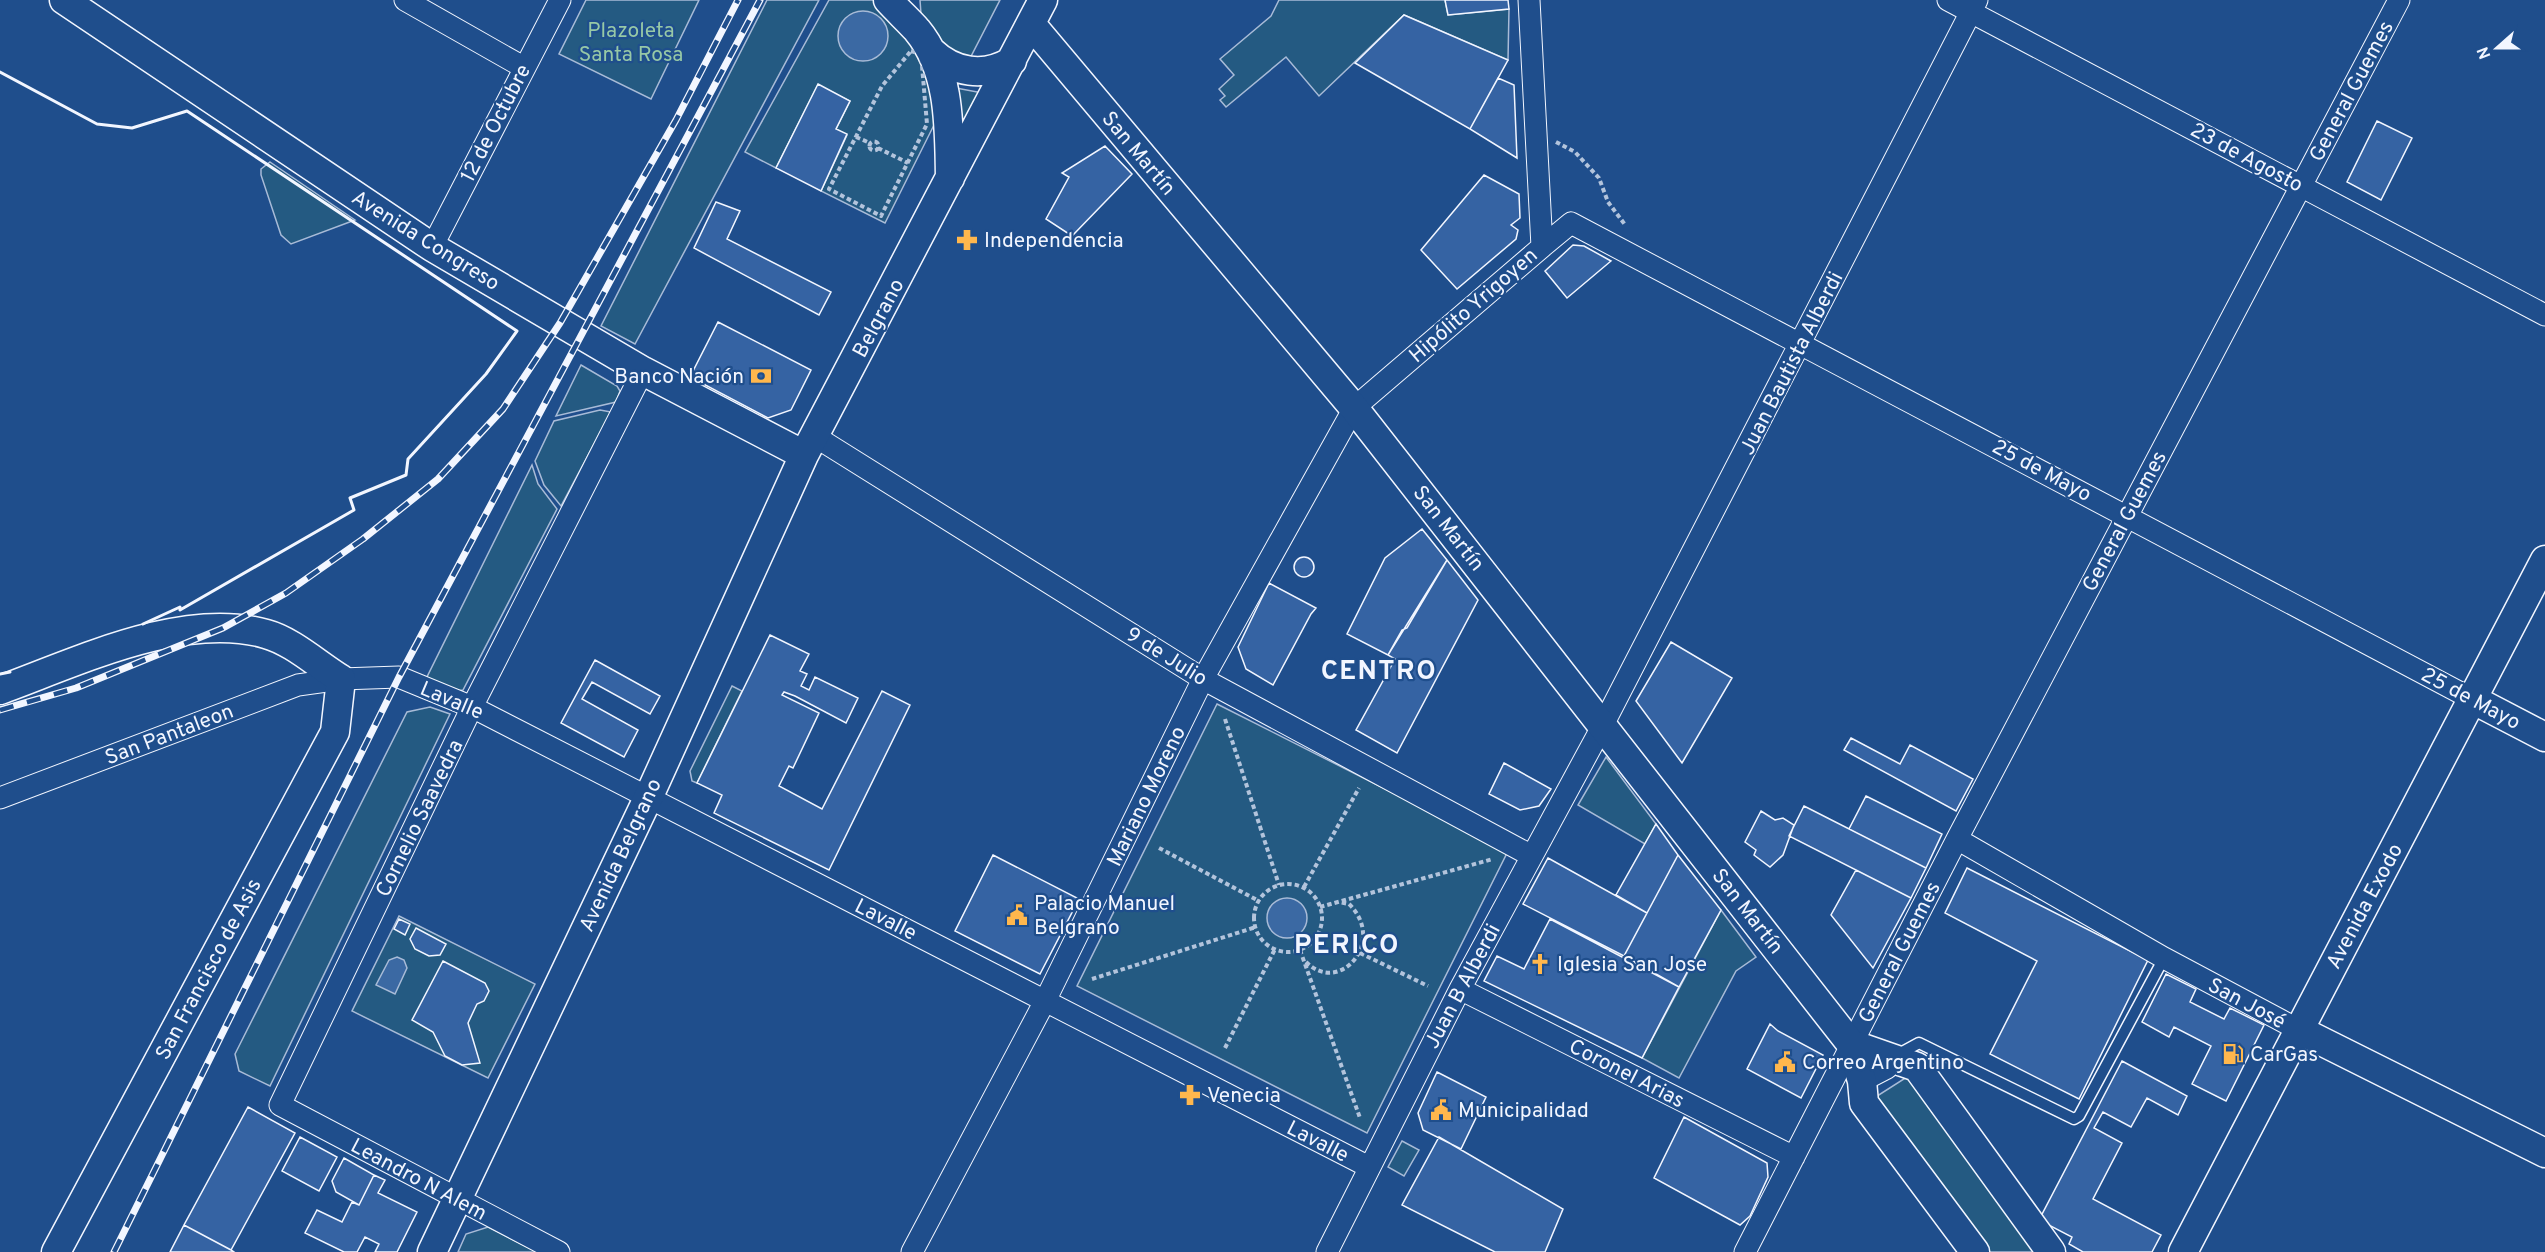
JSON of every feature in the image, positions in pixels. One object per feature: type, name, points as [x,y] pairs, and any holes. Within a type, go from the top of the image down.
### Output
[{"type":"main road","name":"Avenida Congreso","points":[[64,0],[432,247],[643,371],[810,446]]},
{"type":"main road","name":"Belgrano","points":[[888,0],[925,42],[944,91],[949,121],[950,180]]},
{"type":"main road","points":[[915,0],[914,13],[925,42],[947,64],[977,72],[1000,68],[1012,61]]},
{"type":"main road","name":"Belgrano","points":[[810,446],[1039,7]]},
{"type":"main road","name":"San Martín","points":[[1039,7],[1603,724],[1851,1044],[1862,1082],[1864,1103],[1975,1252]]},
{"type":"main road","name":"Avenida Belgrano","points":[[432,1252],[648,796],[810,446]]},
{"type":"main road","name":"Avenida Exodo","points":[[2183,1252],[2545,560]]},
{"type":"main road","points":[[0,690],[147,636],[223,628],[267,634],[341,680]]},
{"type":"main road","name":"San Francisco de Asis","points":[[56,1252],[335,732],[341,680]]},
{"type":"main road","name":"25 de Mayo","points":[[2472,699],[2545,737]]},
{"type":"main road","name":"San José","points":[[2299,1030],[2545,1153]]},
{"type":"main road","points":[[1851,1044],[1917,1066],[2051,1252]]},
{"type":"street","points":[[405,0],[523,67]]},
{"type":"street","name":"12 de Octubre","points":[[432,247],[523,67],[560,0]]},
{"type":"street","name":"Hipólito Yrigoyen","points":[[1354,408],[1542,247],[1542,211],[1529,0]]},
{"type":"street","name":"23 de Agosto","points":[[1948,0],[1973,6],[2545,315]]},
{"type":"street","name":"General Guemes","points":[[1745,1252],[1957,838],[2399,0]]},
{"type":"street","name":"Juan Bautista Alberdi","points":[[1603,724],[1973,6]]},
{"type":"street","name":"25 de Mayo","points":[[1542,211],[1571,223],[1801,343],[2472,699]]},
{"type":"street","points":[[1542,247],[1571,223]]},
{"type":"street","name":"Cornelio Saavedra","points":[[280,1105],[472,707],[643,371]]},
{"type":"street","name":"Mariano Moreno","points":[[912,1252],[1046,1001],[1203,679],[1354,408]]},
{"type":"street","name":"9 de Julio","points":[[810,446],[1203,679],[1530,855]]},
{"type":"street","name":"Lavalle","points":[[399,677],[472,707],[1369,1167]]},
{"type":"street","name":"San Pantaleon","points":[[0,798],[298,685],[399,677]]},
{"type":"street","name":"Juan B Alberdi","points":[[1327,1252],[1530,855],[1603,724]]},
{"type":"street","name":"San José","points":[[1957,838],[2164,958],[2299,1030]]},
{"type":"street","name":"Coronel Arias","points":[[1460,989],[1794,1157]]},
{"type":"street","points":[[1862,1082],[1887,1068],[1891,1059]]},
{"type":"street","name":"Leandro N Alem","points":[[280,1105],[456,1200],[559,1252]]},
{"type":"lane","points":[[1891,1059],[1919,1043],[2073,1119],[2079,1116],[2164,958]]},
{"type":"path","points":[[911,51],[921,54],[927,124],[908,163],[880,216],[829,189],[882,86],[911,51]]},
{"type":"path","points":[[856,136],[870,143],[875,141],[878,148],[908,163]]},
{"type":"path","points":[[1551,139],[1575,152],[1599,178],[1608,202],[1631,233]]},
{"type":"path","points":[[1225,719],[1279,885]]},
{"type":"path","points":[[1304,887],[1359,789]]},
{"type":"path","points":[[1159,848],[1258,901]]},
{"type":"path","points":[[1320,907],[1493,858]]},
{"type":"path","points":[[1293,884],[1304,887],[1312,893],[1320,907],[1322,926],[1317,937],[1309,946],[1300,950],[1286,952],[1275,950],[1264,943],[1256,927],[1254,913],[1258,901],[1264,894],[1279,885],[1293,884]]},
{"type":"path","points":[[1303,959],[1316,970],[1328,972],[1350,964],[1360,953],[1364,933],[1360,922],[1349,904],[1338,902]]},
{"type":"path","points":[[1092,979],[1256,927]]},
{"type":"path","points":[[1225,1048],[1275,950]]},
{"type":"path","points":[[1300,950],[1360,1118]]},
{"type":"path","points":[[1360,953],[1428,986]]},
{"type":"green space","name":"Plazoleta Santa Rosa","points":[[586,0],[699,0],[651,99],[559,54]]},
{"type":"green space","points":[[767,0],[819,0],[635,344],[601,326]]},
{"type":"green space","points":[[829,0],[880,0],[925,53],[938,117],[885,223],[821,191],[847,135],[836,129],[850,101],[818,85],[776,168],[745,152]]},
{"type":"green space","points":[[920,0],[1000,0],[966,66],[922,28]]},
{"type":"green space","points":[[1279,0],[1445,0],[1448,15],[1509,9],[1508,60],[1404,15],[1319,96],[1286,57],[1226,107],[1220,100],[1225,96],[1219,89],[1234,75],[1220,59],[1271,16]]},
{"type":"green space","points":[[956,88],[988,94],[961,138]]},
{"type":"green space","points":[[270,162],[355,220],[291,244],[281,235],[261,175],[261,169]]},
{"type":"green space","points":[[581,365],[617,386],[620,391],[616,402],[556,416]]},
{"type":"green space","points":[[600,410],[611,412],[561,506],[544,485],[535,461],[554,421]]},
{"type":"green space","points":[[532,465],[538,484],[557,509],[463,690],[431,695],[423,685]]},
{"type":"green space","points":[[732,686],[742,691],[697,783],[692,781],[690,771]]},
{"type":"green space","points":[[1217,704],[1508,851],[1367,1133],[1077,986]]},
{"type":"green space","points":[[430,707],[450,714],[270,1086],[239,1071],[235,1054],[407,712]]},
{"type":"green space","points":[[1606,757],[1656,824],[1645,844],[1578,805]]},
{"type":"green space","points":[[1721,910],[1756,957],[1736,971],[1679,1078],[1642,1058]]},
{"type":"green space","points":[[399,916],[535,984],[488,1078],[352,1011]]},
{"type":"green space","points":[[1910,1075],[2042,1252],[1985,1252],[1874,1098]]},
{"type":"green space","points":[[1402,1141],[1419,1150],[1404,1176],[1388,1167]]},
{"type":"green space","points":[[488,1227],[537,1252],[458,1252],[466,1234]]},
{"type":"shaded area","points":[[868,11],[881,18],[887,26],[887,46],[881,54],[873,60],[858,61],[845,54],[839,46],[838,31],[845,18],[853,12]]},
{"type":"shaded area","points":[[1287,898],[1301,904],[1307,918],[1301,932],[1287,938],[1273,932],[1267,918],[1273,904]]},
{"type":"shaded area","points":[[397,957],[404,960],[407,968],[395,994],[376,985],[389,960]]},
{"type":"building","points":[[1445,0],[1508,0],[1509,9],[1448,15]]},
{"type":"building","points":[[1404,15],[1508,60],[1470,129],[1355,63]]},
{"type":"building","points":[[1498,78],[1514,85],[1517,158],[1470,129]]},
{"type":"building","points":[[818,84],[850,101],[836,129],[847,134],[821,191],[776,168]]},
{"type":"building","points":[[2377,121],[2412,138],[2381,200],[2347,182]]},
{"type":"building","points":[[1105,146],[1132,174],[1072,236],[1046,219],[1069,177],[1062,173]]},
{"type":"building","points":[[1484,175],[1519,194],[1520,218],[1511,225],[1518,230],[1516,239],[1457,289],[1421,250]]},
{"type":"building","points":[[716,202],[740,211],[727,239],[831,292],[819,315],[694,248]]},
{"type":"building","points":[[1573,245],[1584,246],[1611,261],[1567,298],[1545,271]]},
{"type":"building","points":[[718,322],[811,370],[791,410],[768,418],[690,377]]},
{"type":"building","points":[[1422,529],[1447,560],[1388,655],[1347,634],[1385,558]]},
{"type":"building","points":[[1304,557],[1311,560],[1314,567],[1311,574],[1304,577],[1297,574],[1294,567],[1297,560]]},
{"type":"building","points":[[1447,560],[1478,600],[1397,753],[1356,730],[1395,659],[1388,655],[1402,630],[1407,628]]},
{"type":"building","points":[[1269,583],[1316,608],[1273,685],[1246,669],[1238,647]]},
{"type":"building","points":[[770,635],[809,654],[800,671],[807,674],[801,686],[809,690],[815,677],[858,698],[846,723],[795,696],[784,692],[782,695],[819,713],[793,768],[789,766],[779,786],[822,809],[882,691],[910,705],[829,870],[714,813],[722,795],[697,783]]},
{"type":"building","points":[[1671,642],[1732,678],[1682,763],[1636,701]]},
{"type":"building","points":[[595,660],[660,696],[650,714],[592,682],[582,699],[638,730],[624,757],[561,723]]},
{"type":"building","points":[[1851,738],[1900,764],[1910,745],[1973,779],[1956,811],[1844,750]]},
{"type":"building","points":[[1504,763],[1551,789],[1539,806],[1520,810],[1489,794]]},
{"type":"building","points":[[1866,796],[1942,834],[1926,868],[1849,829]]},
{"type":"building","points":[[1804,806],[1926,868],[1911,898],[1789,836]]},
{"type":"building","points":[[1761,811],[1775,820],[1783,818],[1794,825],[1783,855],[1770,867],[1754,855],[1756,850],[1745,842]]},
{"type":"building","points":[[1656,824],[1678,855],[1647,913],[1616,895]]},
{"type":"building","name":"Palacio Manuel Belgrano","points":[[993,855],[1079,899],[1040,974],[955,931]]},
{"type":"building","points":[[1678,855],[1721,910],[1679,987],[1624,956]]},
{"type":"building","points":[[1548,858],[1647,913],[1624,956],[1523,904]]},
{"type":"building","points":[[1967,868],[2148,960],[2079,1099],[1990,1054],[2037,961],[1945,913]]},
{"type":"building","points":[[1856,870],[1911,898],[1873,968],[1831,915]]},
{"type":"building","points":[[399,919],[410,924],[405,935],[394,929]]},
{"type":"building","name":"Iglesia San Jose","points":[[1550,919],[1679,987],[1642,1058],[1484,981],[1497,956],[1524,969]]},
{"type":"building","points":[[416,928],[446,944],[440,955],[429,956],[415,949],[410,939]]},
{"type":"building","points":[[443,961],[485,983],[489,991],[484,1001],[477,1004],[468,1023],[480,1063],[462,1065],[445,1056],[433,1032],[412,1020]]},
{"type":"building","points":[[2166,974],[2196,989],[2190,1002],[2224,1019],[2230,1008],[2264,1025],[2226,1101],[2192,1084],[2211,1046],[2174,1027],[2169,1037],[2142,1022]]},
{"type":"building","name":"Correo Argentino","points":[[1770,1024],[1778,1031],[1823,1055],[1801,1098],[1747,1069]]},
{"type":"building","points":[[2122,1061],[2187,1096],[2178,1115],[2147,1098],[2131,1127],[2103,1112],[2094,1128],[2122,1143],[2093,1199],[2161,1235],[2152,1252],[2083,1252],[2069,1244],[2072,1237],[2039,1220]]},
{"type":"building","points":[[1437,1072],[1486,1097],[1461,1149],[1423,1130],[1418,1113]]},
{"type":"building","points":[[248,1107],[295,1133],[231,1250],[184,1225]]},
{"type":"building","points":[[1684,1117],[1767,1163],[1768,1177],[1750,1216],[1740,1225],[1654,1178]]},
{"type":"building","points":[[300,1137],[337,1157],[319,1191],[282,1171]]},
{"type":"building","points":[[1439,1137],[1563,1209],[1545,1252],[1495,1252],[1402,1205]]},
{"type":"building","points":[[344,1158],[374,1175],[359,1205],[336,1192],[332,1181]]},
{"type":"building","points":[[374,1175],[385,1180],[378,1193],[417,1212],[397,1252],[375,1252],[379,1244],[365,1237],[357,1252],[344,1252],[305,1233],[317,1210],[342,1222],[352,1202],[359,1205]]},
{"type":"building","points":[[184,1225],[231,1250],[234,1252],[170,1252]]},
{"type":"railway","points":[[0,710],[76,688],[223,628],[286,593],[363,539],[438,479],[503,409],[560,323],[676,120],[738,0]]},
{"type":"railway","points":[[114,1252],[399,677],[760,0]]},
{"type":"wall","points":[[0,72],[97,124],[132,128],[187,111],[517,331],[486,374],[408,459],[406,475],[350,498],[354,510],[180,610],[180,607],[143,624]]},
{"type":"wall","points":[[0,674],[10,672]]},
{"type":"place","name":"Independencia","points":[[967,240]]},
{"type":"place","name":"Banco Nación","points":[[761,376]]},
{"type":"place","name":"Palacio Manuel Belgrano","points":[[1017,915]]},
{"type":"place","name":"Iglesia San Jose","points":[[1540,964]]},
{"type":"place","name":"CarGas","points":[[2233,1054]]},
{"type":"place","name":"Correo Argentino","points":[[1785,1062]]},
{"type":"place","name":"Venecia","points":[[1190,1095]]},
{"type":"place","name":"Municipalidad","points":[[1441,1110]]},
{"type":"district","name":"CENTRO","points":[[1379,670]]},
{"type":"district","name":"PERICO","points":[[1347,944]]}]
